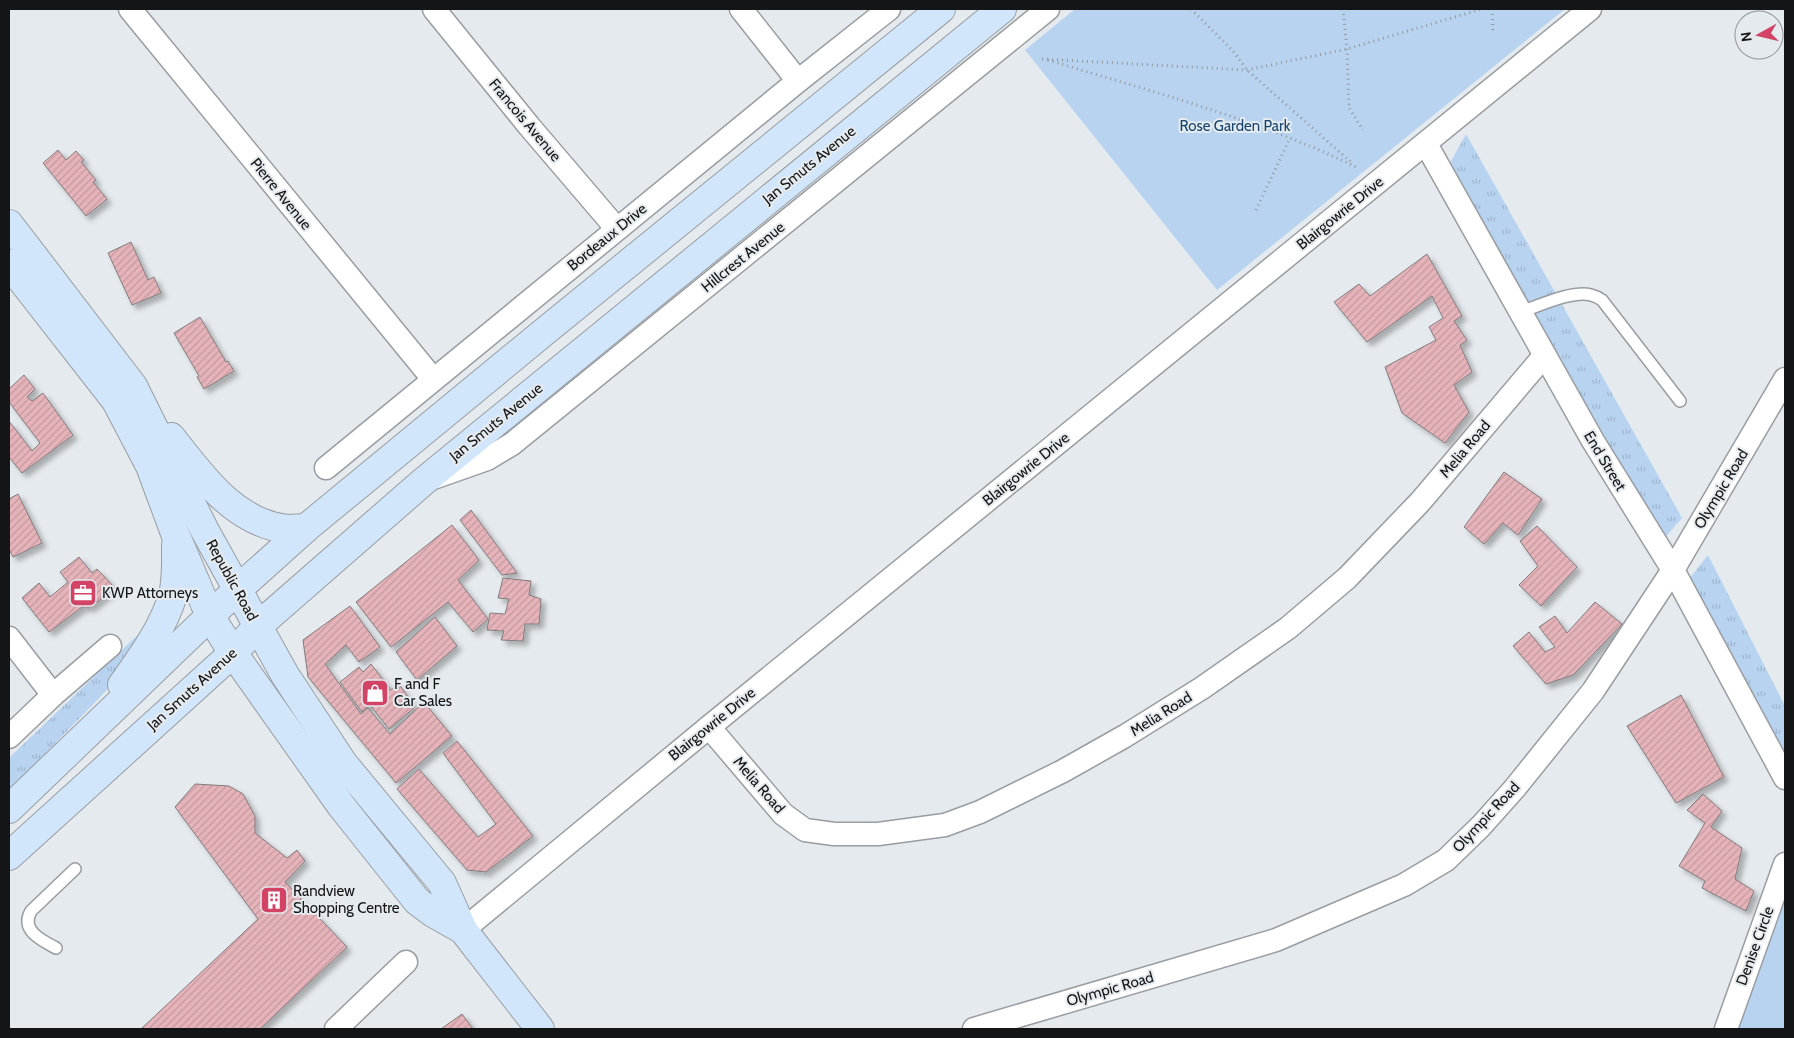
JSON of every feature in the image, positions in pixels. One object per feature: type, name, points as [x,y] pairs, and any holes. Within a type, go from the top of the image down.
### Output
[{"type":"main road","points":[[9,810],[237,590],[306,528],[941,9]]},
{"type":"main road","name":"Jan Smuts Avenue","points":[[9,856],[233,653],[258,626],[424,482],[1002,9]]},
{"type":"main road","name":"Republic Road","points":[[9,224],[133,386],[204,530],[237,590],[285,675],[343,763],[442,883],[464,930],[540,1029]]},
{"type":"main road","name":"Republic Road","points":[[9,264],[116,402],[150,466],[176,536],[210,616],[233,653],[342,807],[417,902],[464,930]]},
{"type":"main road","points":[[133,386],[186,456],[222,498],[239,512],[264,523],[286,529],[306,528]]},
{"type":"main road","points":[[87,736],[160,628],[173,594],[176,572],[176,536]]},
{"type":"street","name":"Pierre Avenue","points":[[130,9],[433,379]]},
{"type":"street","name":"Francois Avenue","points":[[434,9],[617,229]]},
{"type":"street","points":[[741,9],[798,81]]},
{"type":"street","name":"Bordeaux Drive","points":[[326,468],[798,81],[889,9]]},
{"type":"street","name":"Hillcrest Avenue","points":[[424,482],[487,459],[512,444],[1048,9]]},
{"type":"street","name":"Blairgowrie Drive","points":[[464,930],[708,726],[1590,9]]},
{"type":"street","name":"End Street","points":[[1426,144],[1592,441],[1672,570],[1785,778]]},
{"type":"street","name":"Melia Road","points":[[708,726],[782,814],[805,830],[834,834],[878,834],[945,825],[980,812],[1063,771],[1125,736],[1202,688],[1288,628],[1347,578],[1420,502],[1544,356]]},
{"type":"street","name":"Olympic Road","points":[[974,1029],[1276,940],[1404,885],[1446,860],[1482,826],[1510,794],[1593,691],[1672,570],[1785,379]]},
{"type":"street","points":[[9,638],[53,695]]},
{"type":"street","points":[[9,737],[53,695],[110,646]]},
{"type":"street","name":"Denise Circle","points":[[1726,1029],[1785,864]]},
{"type":"street","points":[[336,1029],[406,962]]},
{"type":"lane","points":[[1520,312],[1568,296],[1580,294],[1591,295],[1602,300],[1680,402]]},
{"type":"lane","points":[[56,948],[33,933],[27,923],[28,916],[31,910],[75,869]]},
{"type":"path","points":[[1191,9],[1233,51],[1248,70],[1356,167],[1323,151],[1244,121],[1042,59],[1248,70],[1347,50],[1482,9]]},
{"type":"path","points":[[1343,9],[1347,50],[1349,108],[1363,130]]},
{"type":"path","points":[[1492,9],[1494,33]]},
{"type":"path","points":[[1256,210],[1290,138]]},
{"type":"green space","name":"Rose Garden Park","points":[[1075,9],[1565,9],[1217,290],[1025,50]]},
{"type":"green space","points":[[1466,134],[1682,518],[1663,540],[1450,163]]},
{"type":"green space","points":[[1708,555],[1785,706],[1785,755],[1690,578]]},
{"type":"green space","points":[[147,626],[106,691],[9,791],[9,758]]},
{"type":"green space","points":[[1785,854],[1785,1029],[1725,1029]]},
{"type":"building","points":[[58,150],[66,160],[76,151],[84,160],[81,162],[96,180],[93,182],[107,199],[86,216],[43,163]]},
{"type":"building","points":[[131,242],[148,280],[154,277],[161,293],[132,305],[108,253]]},
{"type":"building","points":[[1427,254],[1462,316],[1454,321],[1467,340],[1460,345],[1472,372],[1454,385],[1469,412],[1445,443],[1402,413],[1385,367],[1436,340],[1429,327],[1443,318],[1432,296],[1367,342],[1334,302],[1359,284],[1370,296]]},
{"type":"building","points":[[200,317],[226,362],[228,361],[234,371],[204,389],[197,377],[199,376],[174,333]]},
{"type":"building","points":[[24,375],[35,389],[27,397],[32,401],[43,393],[73,435],[22,473],[9,457],[9,421],[32,451],[40,443],[9,402],[9,389]]},
{"type":"building","points":[[1504,472],[1542,499],[1518,535],[1503,523],[1484,544],[1464,527]]},
{"type":"building","points":[[18,494],[42,543],[13,557],[9,549],[9,499]]},
{"type":"building","points":[[471,510],[517,573],[502,575],[460,520]]},
{"type":"building","points":[[452,525],[479,560],[458,580],[488,619],[473,632],[448,602],[391,647],[356,602]]},
{"type":"building","points":[[1537,526],[1577,567],[1541,606],[1519,585],[1538,566],[1520,541]]},
{"type":"building","name":"KWP Attorneys","points":[[79,557],[92,573],[97,569],[115,588],[91,607],[82,607],[49,632],[22,598],[39,583],[50,597],[68,582],[60,572]]},
{"type":"building","points":[[503,578],[531,581],[529,595],[541,599],[539,624],[525,624],[523,641],[501,640],[504,631],[487,630],[490,613],[505,614],[509,599],[498,598]]},
{"type":"building","points":[[1595,602],[1622,624],[1573,675],[1546,684],[1513,646],[1529,632],[1545,652],[1555,647],[1539,627],[1555,616],[1567,633]]},
{"type":"building","points":[[350,606],[380,647],[359,662],[346,645],[325,664],[361,714],[368,708],[390,734],[424,702],[452,736],[396,783],[308,677],[303,640]]},
{"type":"building","points":[[435,617],[457,646],[417,680],[396,652]]},
{"type":"building","points":[[371,664],[391,690],[399,684],[415,707],[389,729],[370,705],[362,712],[340,682],[359,667],[363,672]]},
{"type":"building","points":[[1681,695],[1724,777],[1676,803],[1627,726]]},
{"type":"building","points":[[457,741],[533,836],[486,872],[467,870],[397,789],[419,769],[478,837],[496,824],[443,753]]},
{"type":"building","name":"Randview Shopping Centre","points":[[195,784],[229,786],[243,794],[255,816],[255,833],[287,858],[297,850],[305,861],[285,882],[347,947],[260,1029],[141,1029],[258,919],[175,807]]},
{"type":"building","points":[[1703,794],[1722,811],[1711,827],[1742,848],[1735,879],[1754,891],[1746,911],[1702,888],[1705,881],[1679,866],[1705,823],[1687,810]]},
{"type":"building","points":[[462,1014],[473,1029],[441,1029]]},
{"type":"place","name":"KWP Attorneys","points":[[83,593]]},
{"type":"place","name":"F and F Car Sales","points":[[375,693]]},
{"type":"place","name":"Randview Shopping Centre","points":[[274,900]]}]
